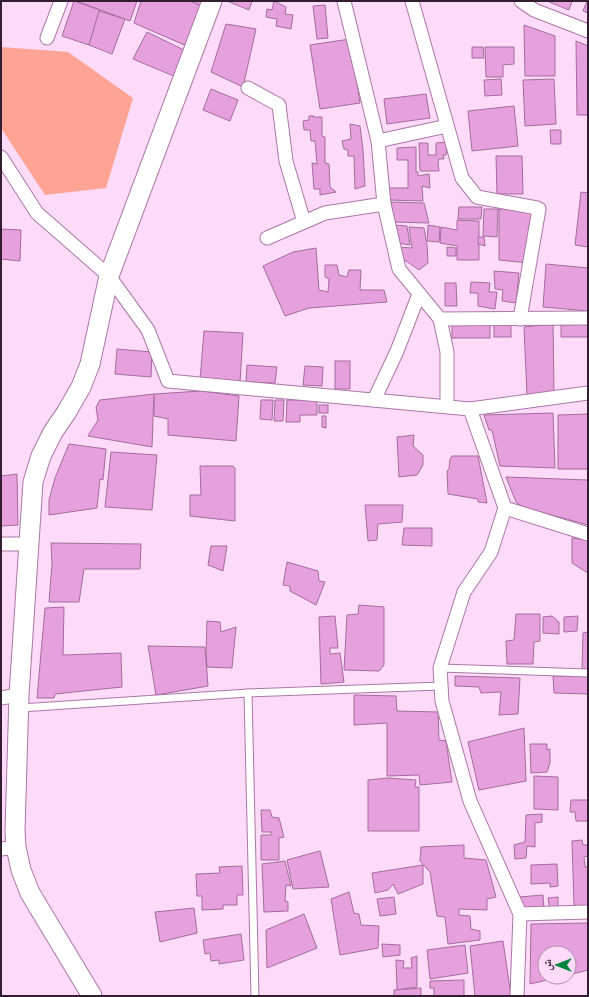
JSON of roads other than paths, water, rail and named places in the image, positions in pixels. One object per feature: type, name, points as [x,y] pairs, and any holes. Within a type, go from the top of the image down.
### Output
[{"type":"street","points":[[47,38],[61,1]]},
{"type":"street","points":[[92,996],[30,893],[21,870],[9,848],[15,831],[13,701],[33,482],[41,456],[53,432],[81,387],[90,364],[109,276],[212,1]]},
{"type":"street","points":[[344,1],[378,141],[384,204],[399,269],[440,319],[447,352],[447,406]]},
{"type":"street","points":[[412,1],[462,178],[477,197],[539,209],[520,319]]},
{"type":"street","points":[[521,1],[534,10],[588,31]]},
{"type":"street","points":[[248,88],[279,105],[286,161],[304,222]]},
{"type":"street","points":[[378,141],[447,126]]},
{"type":"street","points":[[1,157],[37,213],[109,276],[148,330],[168,381],[470,409],[588,393]]},
{"type":"street","points":[[267,238],[325,213],[384,204]]},
{"type":"street","points":[[374,400],[397,351],[419,294]]},
{"type":"street","points":[[440,319],[588,318]]},
{"type":"street","points":[[470,409],[505,508],[491,552],[464,592],[440,668],[442,701],[470,801],[520,914],[517,996]]},
{"type":"street","points":[[505,508],[588,534]]},
{"type":"street","points":[[1,544],[28,544]]},
{"type":"street","points":[[520,914],[588,912]]},
{"type":"lane","points":[[440,668],[588,672]]},
{"type":"lane","points":[[13,701],[441,686]]},
{"type":"lane","points":[[248,692],[255,996]]}]
